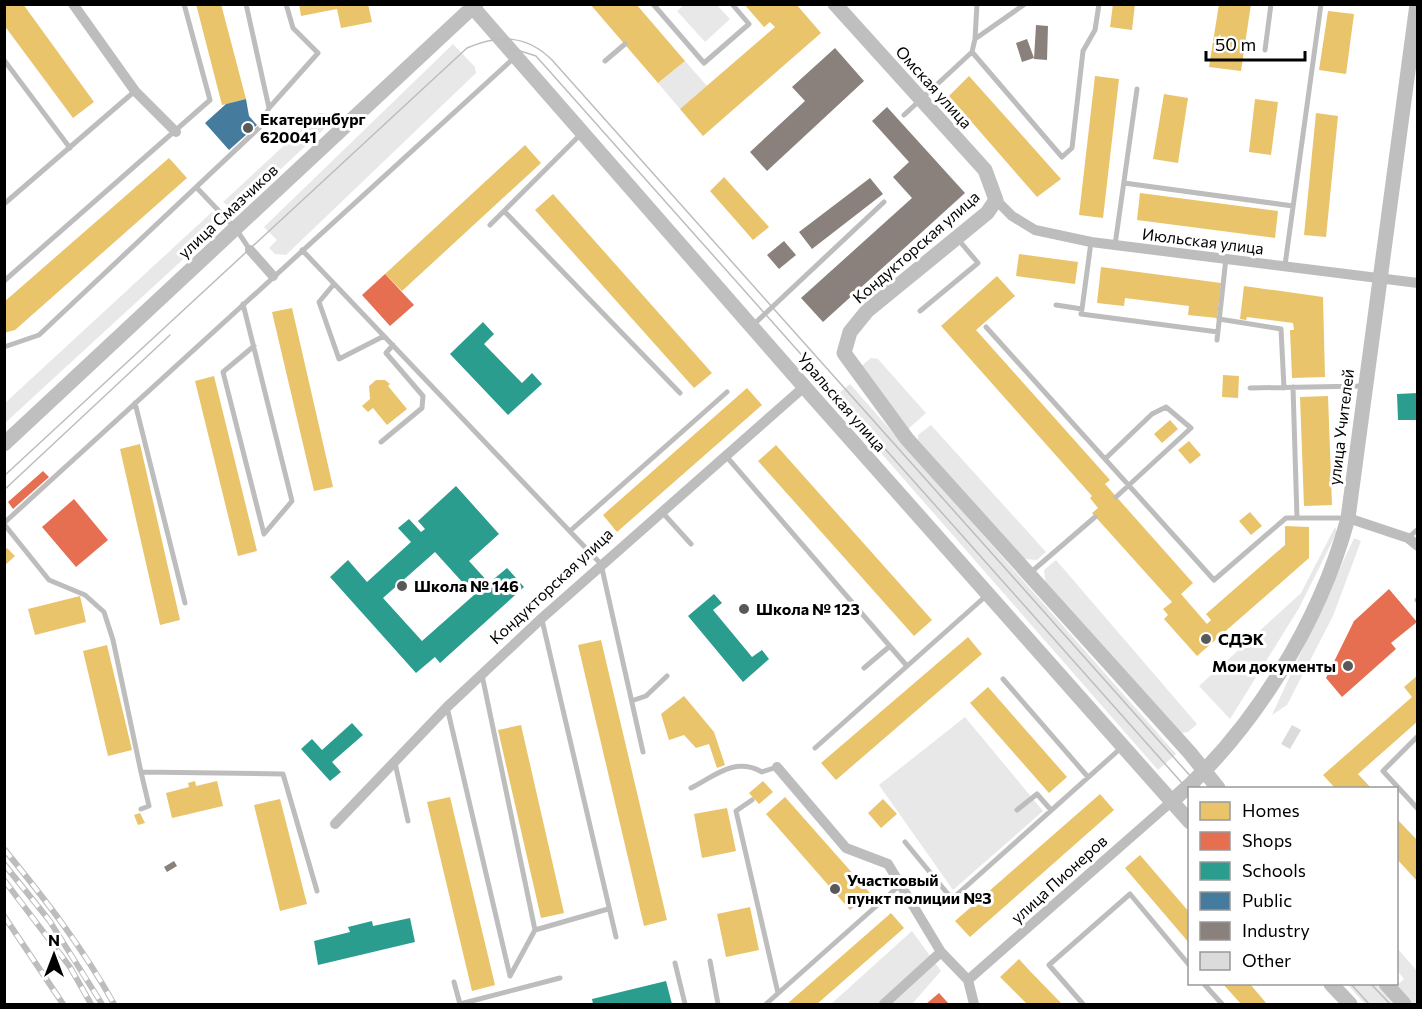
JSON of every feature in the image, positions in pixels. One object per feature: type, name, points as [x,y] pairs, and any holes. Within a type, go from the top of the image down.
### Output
[{"type":"main road","name":"Омская улица","points":[[835,4],[985,170],[996,200]]},
{"type":"main road","name":"улица Учителей","points":[[1188,787],[1206,772],[1275,679],[1340,548],[1348,518],[1417,4]]},
{"type":"main road","name":"Уральская улица","points":[[473,6],[804,387],[1188,820]]},
{"type":"main road","name":"улица Смазчиков","points":[[4,444],[473,6]]},
{"type":"main road","name":"Кондукторская улица","points":[[844,353],[850,332],[867,311],[987,213],[996,200]]},
{"type":"main road","name":"Уральская улица","points":[[844,353],[907,439],[1206,772],[1217,787]]},
{"type":"main road","name":"улица Учителей","points":[[1171,802],[1188,787]]},
{"type":"main road","points":[[1332,985],[1350,1005]]},
{"type":"main road","points":[[1387,985],[1404,1005]]},
{"type":"street","points":[[76,5],[135,92],[176,132]]},
{"type":"street","name":"Июльская улица","points":[[996,200],[1011,216],[1035,230],[1091,242],[1418,283]]},
{"type":"street","points":[[250,250],[273,276]]},
{"type":"street","name":"Кондукторская улица","points":[[334,824],[447,707],[542,618],[804,387]]},
{"type":"street","points":[[1348,518],[1408,538],[1418,546]]},
{"type":"street","points":[[777,767],[846,848],[888,864],[941,952],[968,980],[974,1005]]},
{"type":"street","name":"улица Пионеров","points":[[968,980],[1171,802]]},
{"type":"street","points":[[887,1003],[941,952]]},
{"type":"lane","points":[[4,281],[210,100],[184,4]]},
{"type":"lane","points":[[246,4],[269,108]]},
{"type":"lane","points":[[4,347],[39,335],[260,127],[269,108],[318,53],[293,28],[286,4]]},
{"type":"lane","points":[[653,4],[704,63],[749,24],[732,4]]},
{"type":"lane","points":[[904,115],[972,52],[977,4]]},
{"type":"lane","points":[[975,39],[1025,4]]},
{"type":"lane","points":[[972,52],[1062,157],[1072,148],[1083,51],[1095,30],[1099,4]]},
{"type":"lane","points":[[1265,50],[1271,4]]},
{"type":"lane","points":[[1285,266],[1322,4]]},
{"type":"lane","points":[[605,61],[624,44]]},
{"type":"lane","points":[[141,809],[149,806],[104,612],[85,595],[49,579],[4,523],[516,56]]},
{"type":"lane","points":[[4,60],[70,148]]},
{"type":"lane","points":[[1115,245],[1137,89]]},
{"type":"lane","points":[[4,204],[135,92]]},
{"type":"lane","points":[[490,225],[583,133]]},
{"type":"lane","points":[[1124,183],[1293,206]]},
{"type":"lane","points":[[197,188],[236,229],[250,250]]},
{"type":"lane","points":[[751,326],[884,202]]},
{"type":"lane","points":[[504,211],[680,393]]},
{"type":"lane","points":[[920,311],[978,263],[956,237]]},
{"type":"lane","points":[[1091,242],[1082,314],[1218,332]]},
{"type":"lane","points":[[302,250],[601,564],[634,700],[643,752]]},
{"type":"lane","points":[[1216,340],[1226,258]]},
{"type":"lane","points":[[334,284],[319,302],[339,359],[384,336]]},
{"type":"lane","points":[[243,304],[254,346],[292,501],[264,534],[223,372],[254,346]]},
{"type":"lane","points":[[1056,305],[1082,309]]},
{"type":"lane","points":[[1219,319],[1281,329],[1284,388]]},
{"type":"lane","points":[[986,327],[1214,580],[1286,518],[1348,518]]},
{"type":"lane","points":[[381,442],[422,408],[423,396],[386,353],[393,345]]},
{"type":"lane","points":[[1250,388],[1365,386]]},
{"type":"lane","points":[[1293,387],[1297,518]]},
{"type":"lane","points":[[570,531],[727,392]]},
{"type":"lane","points":[[135,403],[185,603]]},
{"type":"lane","points":[[1105,459],[1152,414],[1166,407],[1191,428],[1116,497]]},
{"type":"lane","points":[[725,455],[907,666]]},
{"type":"lane","points":[[661,511],[691,544]]},
{"type":"lane","points":[[1029,574],[1095,517]]},
{"type":"lane","points":[[1408,538],[1418,529]]},
{"type":"lane","points":[[815,748],[988,594]]},
{"type":"lane","points":[[542,618],[616,937]]},
{"type":"lane","points":[[864,668],[890,646]]},
{"type":"lane","points":[[447,707],[510,976],[535,930],[482,675]]},
{"type":"lane","points":[[634,700],[646,696],[667,676]]},
{"type":"lane","points":[[1003,679],[1088,777]]},
{"type":"lane","points":[[1397,787],[1383,771],[1418,736]]},
{"type":"lane","points":[[905,842],[952,899],[1122,747]]},
{"type":"lane","points":[[394,762],[408,821]]},
{"type":"lane","points":[[691,788],[735,765],[753,767],[762,772],[777,767]]},
{"type":"lane","points":[[141,772],[283,774],[317,891]]},
{"type":"lane","points":[[1398,788],[1418,810]]},
{"type":"lane","points":[[1017,810],[1037,794],[1051,810]]},
{"type":"lane","points":[[752,800],[736,811],[778,993]]},
{"type":"lane","points":[[766,1005],[900,885]]},
{"type":"lane","points":[[1083,1005],[1049,965],[1130,894],[1188,964]]},
{"type":"lane","points":[[535,930],[608,909]]},
{"type":"lane","points":[[710,962],[718,1005]]},
{"type":"lane","points":[[675,963],[685,1005]]},
{"type":"lane","points":[[454,982],[460,1004],[472,1003],[560,978]]},
{"type":"lane","points":[[1205,985],[1222,1005]]},
{"type":"shaded area","points":[[684,5],[717,5],[730,19],[705,42],[677,11]]},
{"type":"shaded area","points":[[453,44],[475,67],[476,73],[286,255],[275,254],[269,248],[277,240],[264,227]]},
{"type":"shaded area","points":[[685,61],[707,86],[680,109],[658,83]]},
{"type":"shaded area","points":[[319,113],[332,114],[326,127],[239,208],[231,208],[223,202]]},
{"type":"shaded area","points":[[212,212],[217,219],[215,230],[5,423],[5,403]]},
{"type":"shaded area","points":[[871,358],[878,359],[926,413],[908,429],[859,368]]},
{"type":"shaded area","points":[[850,384],[1176,754],[1158,770],[833,398]]},
{"type":"shaded area","points":[[931,425],[1046,552],[1037,560],[1024,559],[918,440],[918,435]]},
{"type":"shaded area","points":[[1335,527],[1337,532],[1299,608],[1230,719],[1199,686],[1301,593]]},
{"type":"shaded area","points":[[1354,538],[1361,541],[1333,616],[1287,705],[1272,715]]},
{"type":"shaded area","points":[[1056,560],[1197,724],[1188,732],[1181,733],[1046,587],[1044,570]]},
{"type":"shaded area","points":[[965,717],[1043,811],[953,890],[879,785]]},
{"type":"shaded area","points":[[912,931],[941,971],[912,1004],[831,1004]]},
{"type":"shaded area","points":[[1398,949],[1417,971],[1417,1004],[1410,1002],[1396,986],[1404,979],[1398,971]]},
{"type":"shaded area","points":[[1348,985],[1377,985],[1393,1004],[1365,1004]]},
{"type":"building: Homes","points":[[4,4],[23,4],[94,102],[73,118],[4,25]]},
{"type":"building: Homes","points":[[196,4],[221,4],[246,99],[222,105]]},
{"type":"building: Homes","points":[[299,4],[368,4],[372,22],[341,28],[337,9],[301,16]]},
{"type":"building: Homes","points":[[590,4],[636,4],[685,61],[658,83]]},
{"type":"building: Homes","points":[[744,4],[796,4],[821,33],[703,136],[680,109],[775,27],[770,22],[764,27]]},
{"type":"building: Homes","points":[[1113,4],[1135,4],[1132,30],[1110,27]]},
{"type":"building: Homes","points":[[1219,4],[1251,4],[1241,71],[1209,67]]},
{"type":"building: Homes","points":[[1328,11],[1354,14],[1346,74],[1319,70]]},
{"type":"building: Homes","points":[[969,76],[1061,179],[1037,197],[949,96]]},
{"type":"building: Homes","points":[[1095,76],[1119,79],[1103,218],[1079,215]]},
{"type":"building: Homes","points":[[1164,94],[1188,98],[1178,163],[1153,159]]},
{"type":"building: Homes","points":[[1255,99],[1278,102],[1271,155],[1249,152]]},
{"type":"building: Homes","points":[[1316,113],[1338,116],[1326,237],[1304,235]]},
{"type":"building: Homes","points":[[525,145],[541,163],[402,291],[385,274]]},
{"type":"building: Homes","points":[[169,158],[187,178],[15,330],[4,333],[4,302]]},
{"type":"building: Homes","points":[[724,177],[769,227],[753,240],[710,191]]},
{"type":"building: Homes","points":[[1140,193],[1278,211],[1275,238],[1137,220]]},
{"type":"building: Homes","points":[[553,194],[712,373],[694,388],[535,210]]},
{"type":"building: Homes","points":[[1019,254],[1078,262],[1075,284],[1016,276]]},
{"type":"building: Homes","points":[[1101,267],[1221,283],[1217,318],[1188,315],[1189,306],[1125,298],[1124,306],[1097,303]]},
{"type":"building: Homes","points":[[997,276],[1015,296],[976,330],[1110,480],[1105,484],[1193,583],[1181,594],[1207,624],[1211,620],[1206,614],[1285,545],[1285,526],[1309,527],[1309,558],[1197,656],[1164,619],[1168,615],[1163,609],[1172,602],[1092,513],[1098,508],[1090,498],[1092,496],[941,326]]},
{"type":"building: Homes","points":[[1244,286],[1323,297],[1325,377],[1292,378],[1290,330],[1294,330],[1293,323],[1247,317],[1246,320],[1240,319]]},
{"type":"building: Homes","points":[[292,308],[333,487],[314,491],[272,312]]},
{"type":"building: Homes","points":[[1223,375],[1239,376],[1238,398],[1222,397]]},
{"type":"building: Homes","points":[[214,376],[257,551],[238,556],[195,381]]},
{"type":"building: Homes","points":[[376,380],[385,380],[390,384],[388,386],[407,409],[387,425],[373,408],[368,412],[362,406],[370,399],[369,386]]},
{"type":"building: Homes","points":[[747,388],[762,405],[617,532],[603,515]]},
{"type":"building: Homes","points":[[1328,396],[1332,505],[1304,506],[1300,397]]},
{"type":"building: Homes","points":[[1170,420],[1178,429],[1162,443],[1154,434]]},
{"type":"building: Homes","points":[[1189,441],[1201,455],[1190,464],[1178,450]]},
{"type":"building: Homes","points":[[140,444],[180,620],[160,625],[120,449]]},
{"type":"building: Homes","points":[[776,445],[932,620],[914,636],[758,461]]},
{"type":"building: Homes","points":[[1250,512],[1262,526],[1251,535],[1239,521]]},
{"type":"building: Homes","points":[[7,548],[15,556],[4,566],[4,551]]},
{"type":"building: Homes","points":[[80,596],[86,622],[35,635],[28,609]]},
{"type":"building: Homes","points":[[968,637],[982,654],[836,780],[821,763]]},
{"type":"building: Homes","points":[[601,640],[667,920],[644,926],[578,645]]},
{"type":"building: Homes","points":[[107,645],[132,750],[108,756],[83,651]]},
{"type":"building: Homes","points":[[1418,675],[1418,721],[1358,774],[1370,787],[1334,787],[1323,775],[1412,697],[1404,687]]},
{"type":"building: Homes","points":[[988,687],[1067,777],[1049,793],[970,703]]},
{"type":"building: Homes","points":[[684,696],[714,732],[725,765],[717,768],[709,744],[696,748],[684,735],[669,740],[661,714]]},
{"type":"building: Homes","points":[[521,725],[564,913],[541,918],[498,730]]},
{"type":"building: Homes","points":[[195,781],[196,786],[217,781],[223,806],[172,818],[166,793],[189,787],[188,783]]},
{"type":"building: Homes","points":[[763,781],[773,792],[759,804],[749,793]]},
{"type":"building: Homes","points":[[1100,794],[1114,810],[970,937],[955,921]]},
{"type":"building: Homes","points":[[450,797],[495,985],[472,991],[427,802]]},
{"type":"building: Homes","points":[[785,797],[870,893],[850,910],[766,814]]},
{"type":"building: Homes","points":[[280,799],[307,904],[280,911],[254,805]]},
{"type":"building: Homes","points":[[883,799],[897,814],[881,828],[868,813]]},
{"type":"building: Homes","points":[[727,808],[736,851],[702,858],[694,814]]},
{"type":"building: Homes","points":[[140,813],[145,823],[138,825],[134,815]]},
{"type":"building: Homes","points":[[1398,820],[1418,841],[1418,882],[1398,860]]},
{"type":"building: Homes","points":[[1140,855],[1188,911],[1188,942],[1125,868]]},
{"type":"building: Homes","points":[[750,907],[759,950],[726,957],[717,914]]},
{"type":"building: Homes","points":[[891,913],[904,928],[817,1004],[787,1004]]},
{"type":"building: Homes","points":[[1019,959],[1062,1004],[1027,1004],[1000,977]]},
{"type":"building: Homes","points":[[1224,985],[1251,985],[1267,1004],[1241,1004]]},
{"type":"building: Shops","points":[[385,274],[414,305],[390,326],[362,295]]},
{"type":"building: Shops","points":[[43,471],[49,477],[13,509],[8,502]]},
{"type":"building: Shops","points":[[74,499],[108,540],[76,567],[42,527]]},
{"type":"building: Shops","points":[[1389,589],[1417,622],[1391,643],[1396,649],[1342,697],[1326,678],[1354,621]]},
{"type":"building: Shops","points":[[939,993],[949,1004],[926,1004]]},
{"type":"building: Schools","points":[[483,322],[494,334],[484,344],[522,383],[532,373],[542,384],[508,415],[450,354]]},
{"type":"building: Schools","points":[[1418,393],[1418,420],[1398,420],[1397,394]]},
{"type":"building: Schools","points":[[456,486],[499,534],[469,561],[489,583],[507,568],[524,587],[440,663],[435,657],[416,673],[330,577],[348,560],[367,582],[411,542],[398,528],[409,519],[421,532],[425,529],[418,521]],"holes":[[[435,552],[474,595],[422,641],[383,598]]]},
{"type":"building: Schools","points":[[714,594],[722,603],[713,610],[752,657],[762,650],[769,659],[743,682],[688,616]]},
{"type":"building: Schools","points":[[352,723],[363,735],[332,762],[341,772],[330,781],[301,749],[312,739],[322,750]]},
{"type":"building: Schools","points":[[410,918],[415,942],[318,965],[314,941],[350,932],[348,927],[372,921],[373,926]]},
{"type":"building: Schools","points":[[666,981],[672,1004],[593,1004],[592,999]]},
{"type":"building: Public","points":[[246,99],[249,116],[257,125],[229,150],[205,123],[226,104]]},
{"type":"building: Industry","points":[[1036,25],[1048,26],[1047,60],[1034,59]]},
{"type":"building: Industry","points":[[1027,39],[1034,58],[1022,62],[1016,43]]},
{"type":"building: Industry","points":[[835,48],[864,81],[767,171],[750,152],[805,101],[792,87]]},
{"type":"building: Industry","points":[[887,107],[965,193],[823,322],[801,298],[912,198],[893,177],[909,162],[872,121]]},
{"type":"building: Industry","points":[[870,178],[883,194],[812,249],[799,232]]},
{"type":"building: Industry","points":[[784,241],[796,255],[779,269],[767,255]]},
{"type":"building: Industry","points":[[174,861],[177,866],[167,872],[164,867]]},
{"type":"building: Other","points":[[1292,725],[1301,730],[1290,749],[1281,744]]},
{"type":"tram line","points":[[4,476],[467,48],[490,40],[512,39],[533,46],[552,60],[1200,787]]},
{"type":"tram line","points":[[511,48],[536,56],[1188,790]]},
{"type":"tram line","points":[[4,490],[170,335]]},
{"type":"tram line","points":[[1352,985],[1369,1004]]},
{"type":"tram line","points":[[1372,985],[1390,1004]]},
{"type":"railway","points":[[4,849],[63,924],[90,963],[114,1004]]},
{"type":"railway","points":[[4,864],[49,920],[102,1004]]},
{"type":"railway","points":[[4,880],[70,967],[91,1004]]},
{"type":"railway","points":[[4,916],[63,1004]]},
{"type":"place","name":"Екатеринбург 620041","points":[[248,128]]},
{"type":"place","name":"Школа № 146","points":[[402,586]]},
{"type":"place","name":"Школа № 123","points":[[744,609]]},
{"type":"place","name":"СДЭК","points":[[1206,639]]},
{"type":"place","name":"Мои документы","points":[[1348,666]]},
{"type":"place","name":"Участковый пункт полиции №3","points":[[835,889]]}]
